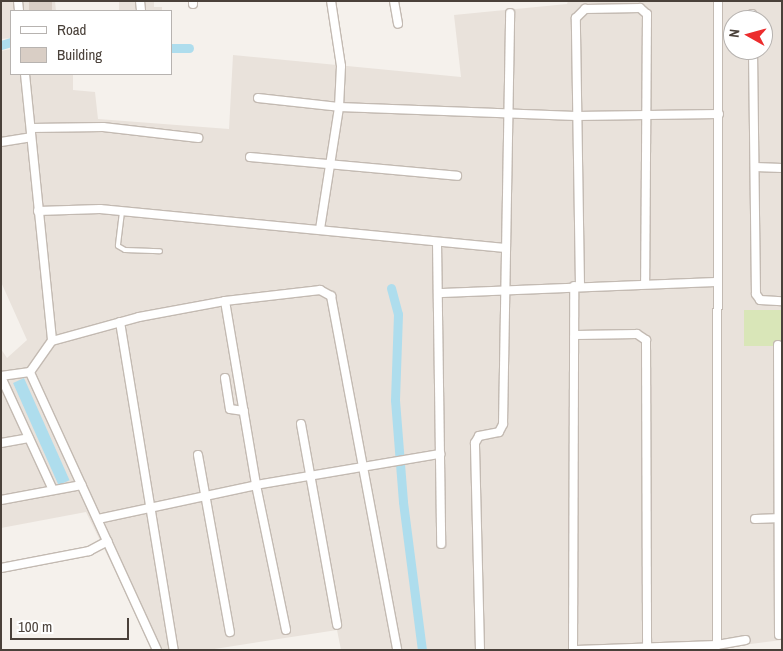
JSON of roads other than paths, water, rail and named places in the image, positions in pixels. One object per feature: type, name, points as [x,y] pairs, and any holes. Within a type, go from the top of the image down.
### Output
[{"type":"street","points":[[320,229],[339,107],[341,66],[331,1]]},
{"type":"street","points":[[394,1],[398,24]]},
{"type":"street","points":[[717,645],[718,1]]},
{"type":"street","points":[[645,283],[647,14],[640,8],[601,5],[585,9],[576,18],[577,286],[574,650],[717,645],[746,640]]},
{"type":"street","points":[[480,650],[475,443],[479,436],[502,429],[506,288],[505,248],[510,112],[510,13]]},
{"type":"street","points":[[753,60],[756,294],[760,300],[782,300]]},
{"type":"street","points":[[26,75],[52,341]]},
{"type":"street","points":[[258,98],[339,107],[576,116],[719,114]]},
{"type":"street","points":[[30,128],[103,127],[198,138]]},
{"type":"street","points":[[1,142],[31,137]]},
{"type":"street","points":[[250,157],[330,166],[457,176]]},
{"type":"street","points":[[755,168],[782,168]]},
{"type":"street","points":[[38,211],[86,209],[320,229],[505,248]]},
{"type":"street","points":[[437,242],[440,293],[441,544]]},
{"type":"street","points":[[440,293],[506,288],[718,282]]},
{"type":"street","points":[[53,490],[1,376],[30,372],[52,341],[120,322],[225,301],[327,291],[331,296],[361,466],[393,613],[397,650]]},
{"type":"street","points":[[225,301],[256,485],[286,630]]},
{"type":"street","points":[[120,322],[174,650]]},
{"type":"street","points":[[576,335],[637,334],[646,340],[647,647]]},
{"type":"street","points":[[778,345],[780,381],[779,634]]},
{"type":"street","points":[[30,372],[157,650]]},
{"type":"street","points":[[225,378],[230,410],[244,411]]},
{"type":"street","points":[[301,424],[308,476],[337,625]]},
{"type":"street","points":[[1,443],[29,438]]},
{"type":"street","points":[[198,454],[230,632]]},
{"type":"street","points":[[98,519],[256,485],[440,454]]},
{"type":"street","points":[[1,500],[82,485]]},
{"type":"street","points":[[755,519],[780,518]]},
{"type":"street","points":[[1,568],[89,552],[108,541]]},
{"type":"lane","points":[[122,212],[118,246],[125,250],[160,251]]},
{"type":"water","points":[[24,378],[70,480],[59,485],[13,383]]},
{"type":"waterway","points":[[1,45],[10,42]]},
{"type":"waterway","points":[[172,48],[189,48]]},
{"type":"waterway","points":[[391,288],[398,314],[395,400],[403,502],[422,650]]}]
